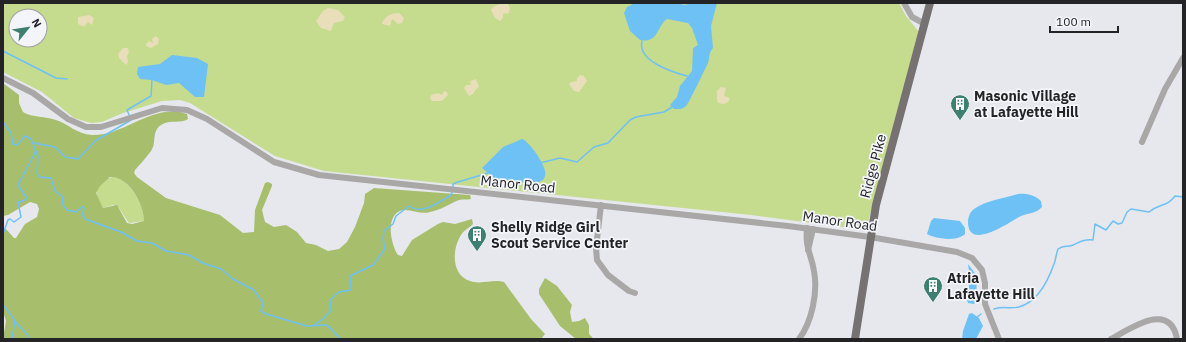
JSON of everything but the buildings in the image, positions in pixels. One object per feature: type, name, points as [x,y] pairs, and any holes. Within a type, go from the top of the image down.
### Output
[{"type":"main road","name":"Ridge Pike","points":[[855,339],[876,205],[930,3]]},
{"type":"street","points":[[904,3],[912,17],[924,24]]},
{"type":"street","points":[[1142,142],[1165,89],[1183,58]]},
{"type":"street","name":"Manor Road","points":[[3,78],[34,93],[68,119],[86,127],[101,127],[162,108],[180,108],[201,116],[274,162],[310,173],[339,178],[601,205],[810,229],[940,248],[962,253],[972,258],[980,267],[983,274],[985,304],[999,339]]},
{"type":"street","points":[[601,205],[596,248],[597,260],[605,272],[629,291],[635,293]]},
{"type":"street","points":[[799,339],[809,322],[813,305],[815,275],[806,242],[810,229]]},
{"type":"street","points":[[1111,339],[1143,321],[1154,318],[1164,321],[1170,325],[1177,339]]},
{"type":"green space","points":[[3,3],[899,3],[906,16],[919,32],[866,230],[751,215],[324,171],[275,156],[190,103],[180,100],[162,101],[123,113],[102,122],[91,123],[74,118],[42,92],[3,72]]},
{"type":"green space","points":[[3,83],[19,95],[19,103],[23,112],[56,120],[81,133],[92,135],[104,134],[162,112],[175,111],[187,114],[188,119],[164,123],[158,128],[155,134],[153,148],[134,173],[137,177],[166,198],[220,215],[243,233],[254,232],[255,210],[265,183],[268,182],[272,184],[272,186],[262,210],[265,222],[274,227],[286,225],[297,232],[306,243],[316,245],[328,251],[339,249],[347,242],[355,227],[364,203],[365,194],[374,188],[470,195],[471,199],[459,200],[427,213],[403,210],[397,213],[393,217],[391,223],[391,237],[395,250],[398,255],[402,256],[412,240],[438,224],[443,222],[455,224],[472,219],[473,224],[462,233],[456,247],[455,261],[456,268],[459,273],[464,278],[474,282],[504,282],[531,319],[545,334],[541,339],[3,339],[6,321],[3,311],[3,229],[6,229],[14,238],[16,238],[25,224],[37,217],[39,209],[37,204],[30,202],[8,215],[3,216]],"holes":[[[110,177],[117,178],[129,186],[134,193],[141,207],[144,221],[132,224],[127,223],[117,205],[103,208],[96,193],[100,186]]]},
{"type":"green space","points":[[111,177],[126,183],[131,189],[142,208],[144,221],[129,223],[119,208],[113,205],[103,208],[97,197],[98,189],[105,181]]},
{"type":"green space","points":[[545,278],[557,286],[572,305],[570,312],[572,322],[585,318],[589,325],[589,334],[594,339],[576,339],[560,326],[539,294],[539,289]]},
{"type":"sand","points":[[502,3],[508,4],[510,8],[509,13],[503,14],[503,18],[500,21],[495,18],[491,10],[493,7]]},
{"type":"sand","points":[[328,8],[338,10],[345,17],[343,21],[334,23],[331,31],[321,28],[316,21],[323,11]]},
{"type":"sand","points":[[399,13],[404,18],[402,23],[398,24],[392,19],[390,26],[382,24],[383,21],[389,16]]},
{"type":"sand","points":[[89,15],[94,18],[92,25],[88,22],[84,27],[78,24],[78,17]]},
{"type":"sand","points":[[156,36],[159,39],[158,44],[151,48],[146,46],[149,41],[153,43],[152,39]]},
{"type":"sand","points":[[123,48],[128,48],[129,52],[127,56],[128,62],[126,65],[119,58],[118,54]]},
{"type":"sand","points":[[580,75],[584,76],[587,81],[579,92],[574,91],[569,84],[577,81],[577,78]]},
{"type":"sand","points":[[476,79],[479,87],[469,96],[464,88],[466,85],[471,85],[470,81]]},
{"type":"sand","points":[[721,87],[726,88],[724,96],[730,98],[728,102],[724,104],[718,103],[717,100],[717,91]]},
{"type":"sand","points":[[444,91],[447,92],[448,95],[442,101],[432,101],[430,98],[431,95],[438,93],[442,95]]},
{"type":"water","points":[[635,3],[676,3],[685,5],[691,3],[717,3],[711,26],[713,48],[711,50],[708,63],[697,86],[686,106],[683,108],[674,109],[670,105],[677,97],[680,86],[692,71],[693,48],[698,45],[692,28],[688,23],[667,19],[661,25],[654,37],[651,39],[640,40],[630,31],[624,13],[627,7]]},
{"type":"water","points":[[172,55],[197,58],[208,64],[204,97],[195,97],[179,83],[166,85],[152,80],[140,79],[137,74],[138,67],[160,64]]},
{"type":"water","points":[[522,139],[532,148],[542,163],[545,173],[543,180],[534,184],[494,178],[482,168],[503,147]]},
{"type":"water","points":[[1018,194],[1027,194],[1036,197],[1041,201],[1042,207],[1037,211],[1022,216],[982,235],[975,235],[970,231],[968,219],[974,209],[989,202]]},
{"type":"water","points":[[934,218],[960,221],[965,228],[965,234],[961,237],[946,239],[927,234],[931,221]]},
{"type":"water","points":[[968,264],[977,276],[976,301],[974,304],[968,303],[967,300],[970,278]]},
{"type":"water","points":[[972,313],[979,318],[983,326],[976,339],[962,339],[969,314]]},
{"type":"waterway","points":[[642,41],[642,48],[650,60],[673,72],[687,76]]},
{"type":"waterway","points":[[3,51],[56,78],[67,79]]},
{"type":"waterway","points":[[130,117],[127,110],[151,96],[152,80]]},
{"type":"waterway","points":[[540,163],[560,158],[577,162],[594,147],[608,143],[630,120],[636,117],[664,112],[672,107]]},
{"type":"waterway","points":[[34,143],[55,147],[65,157],[78,159],[95,141],[131,120]]},
{"type":"waterway","points":[[3,122],[11,133],[13,144],[17,145],[25,136],[31,139],[38,156],[37,173],[39,177],[51,178],[55,191],[62,196],[63,205],[67,210],[76,212],[83,206],[84,209],[82,214],[85,219],[121,232],[137,241],[152,243],[166,251],[189,255],[203,263],[221,269],[233,279],[254,290],[263,303],[261,311],[266,314],[307,326],[327,325],[341,339]]},
{"type":"waterway","points":[[3,234],[8,220],[10,219],[14,222],[21,217],[18,202],[27,198],[19,187],[19,183],[36,151]]},
{"type":"waterway","points":[[453,188],[453,184],[488,173]]},
{"type":"waterway","points":[[314,325],[323,319],[330,311],[331,299],[339,292],[351,290],[350,276],[373,265],[385,249],[383,239],[384,231],[393,224],[396,216],[409,206],[414,209],[420,209],[436,204],[451,195],[452,192]]},
{"type":"waterway","points":[[994,309],[1019,307],[1031,301],[1041,290],[1049,277],[1058,249],[1071,246],[1085,240],[1093,240],[1095,224],[1106,230],[1113,221],[1118,224],[1122,223],[1127,212],[1131,209],[1149,212],[1166,204],[1175,196],[1183,197]]},
{"type":"waterway","points":[[3,305],[26,333],[29,339]]},
{"type":"waterway","points":[[976,318],[981,314]]},
{"type":"waterway","points":[[12,339],[15,321]]},
{"type":"place","name":"Masonic Village at Lafayette Hill","points":[[960,121]]},
{"type":"place","name":"Shelly Ridge Girl Scout Service Center","points":[[477,252]]},
{"type":"place","name":"Atria Lafayette Hill","points":[[933,303]]}]
